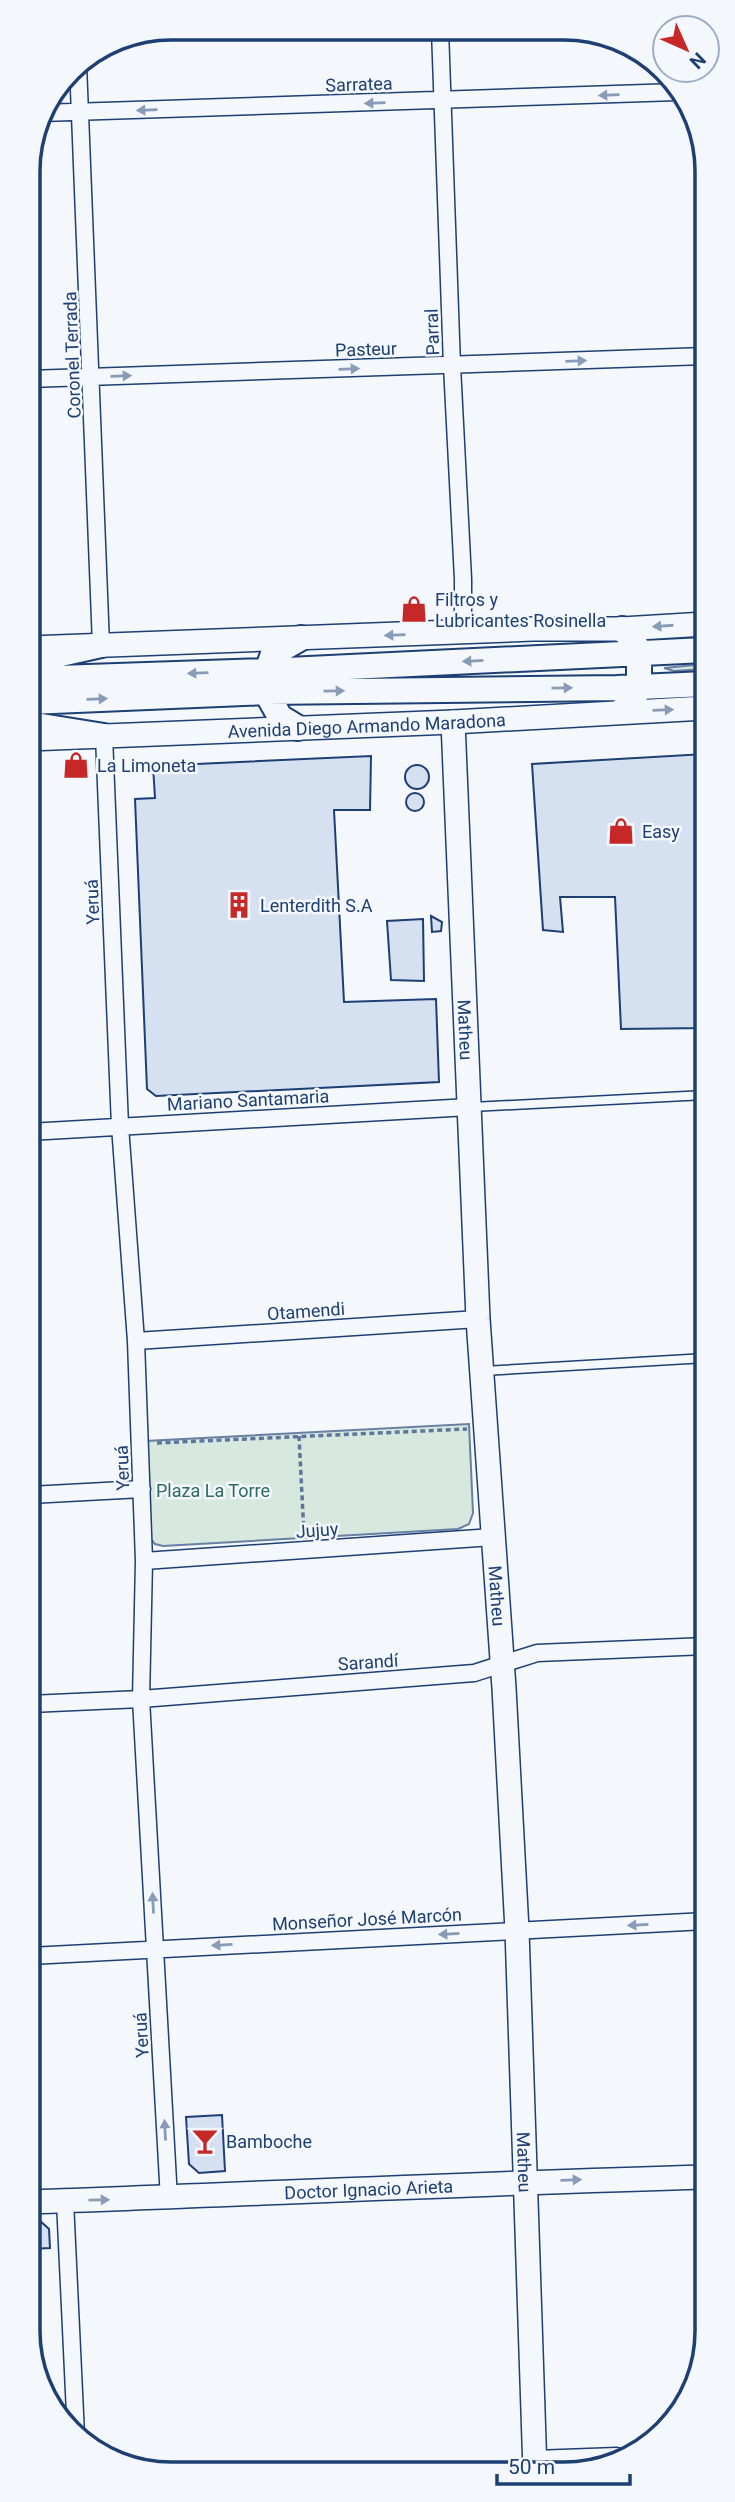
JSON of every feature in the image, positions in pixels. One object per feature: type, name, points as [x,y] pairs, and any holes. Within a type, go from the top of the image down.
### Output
[{"type":"main road","points":[[621,711],[632,704],[639,687],[639,653],[633,639],[622,629]]},
{"type":"main road","points":[[298,728],[280,717],[266,681],[273,654],[301,638]]},
{"type":"main road","points":[[41,658],[101,645]]},
{"type":"main road","name":"Avenida Diego Armando Maradona","points":[[41,701],[266,681],[695,650]]},
{"type":"main road","name":"Avenida Diego Armando Maradona","points":[[41,679],[639,687],[695,684]]},
{"type":"main road","points":[[41,726],[104,736]]},
{"type":"street","name":"Parral","points":[[440,40],[452,366],[463,565],[463,632]]},
{"type":"street","name":"Coronel Terrada","points":[[79,79],[101,645]]},
{"type":"street","name":"Sarratea","points":[[54,113],[669,92]]},
{"type":"street","name":"Pasteur","points":[[41,379],[695,356]]},
{"type":"street","points":[[41,648],[695,625]]},
{"type":"street","name":"Avenida Diego Armando Maradona","points":[[41,739],[453,722],[695,708]]},
{"type":"street","name":"Matheu","points":[[453,722],[478,1319],[517,1930],[535,2462]]},
{"type":"street","name":"Yeruá","points":[[104,736],[120,1126],[136,1341],[142,1489],[144,1561],[141,1699],[169,2199]]},
{"type":"street","name":"Mariano Santamaria","points":[[41,1131],[469,1107]]},
{"type":"street","name":"Otamendi","points":[[136,1341],[478,1319]]},
{"type":"street","points":[[40,1494],[142,1489]]},
{"type":"street","name":"Jujuy","points":[[144,1561],[493,1537]]},
{"type":"street","name":"Sarandí","points":[[40,1704],[141,1699],[474,1673],[537,1653],[694,1646]]},
{"type":"street","name":"Monseñor José Marcón","points":[[40,1955],[694,1922]]},
{"type":"street","name":"Doctor Ignacio Arieta","points":[[40,2202],[694,2177]]},
{"type":"street","points":[[65,2201],[75,2419]]},
{"type":"street","points":[[562,2462],[588,2459]]},
{"type":"lane","points":[[469,1107],[695,1096]]},
{"type":"lane","points":[[481,1371],[694,1359]]},
{"type":"path","points":[[146,1443],[469,1429]]},
{"type":"path","points":[[299,1436],[304,1538]]},
{"type":"green space","points":[[695,665],[695,670],[674,671],[664,668]]},
{"type":"green space","name":"Plaza La Torre","points":[[469,1424],[473,1513],[469,1524],[458,1529],[163,1546],[155,1544],[151,1539],[146,1441]]},
{"type":"building","name":"Easy","points":[[695,755],[695,1028],[621,1029],[615,897],[560,897],[563,932],[543,930],[532,764]]},
{"type":"building","name":"Lenterdith S.A","points":[[371,756],[370,810],[334,810],[344,1002],[436,999],[439,1082],[156,1096],[147,1089],[135,799],[155,798],[153,766]]},
{"type":"building","points":[[417,765],[425,769],[429,777],[425,785],[417,789],[409,785],[405,777],[409,769]]},
{"type":"building","points":[[415,793],[421,796],[424,802],[421,808],[415,811],[409,808],[406,802],[409,796]]},
{"type":"building","points":[[431,916],[442,922],[441,931],[432,932]]},
{"type":"building","name":"Lenterdith S.A","points":[[423,919],[424,981],[391,980],[387,921]]},
{"type":"building","name":"Bamboche","points":[[222,2115],[225,2171],[199,2173],[189,2164],[186,2117]]},
{"type":"building","points":[[40,2221],[49,2229],[50,2248],[40,2249]]},
{"type":"place","name":"Filtros y Lubricantes Rosinella","points":[[414,609]]},
{"type":"place","name":"La Limoneta","points":[[76,765]]},
{"type":"place","name":"Easy","points":[[621,831]]},
{"type":"place","name":"Lenterdith S.A","points":[[239,905]]},
{"type":"place","name":"Bamboche","points":[[205,2141]]}]
